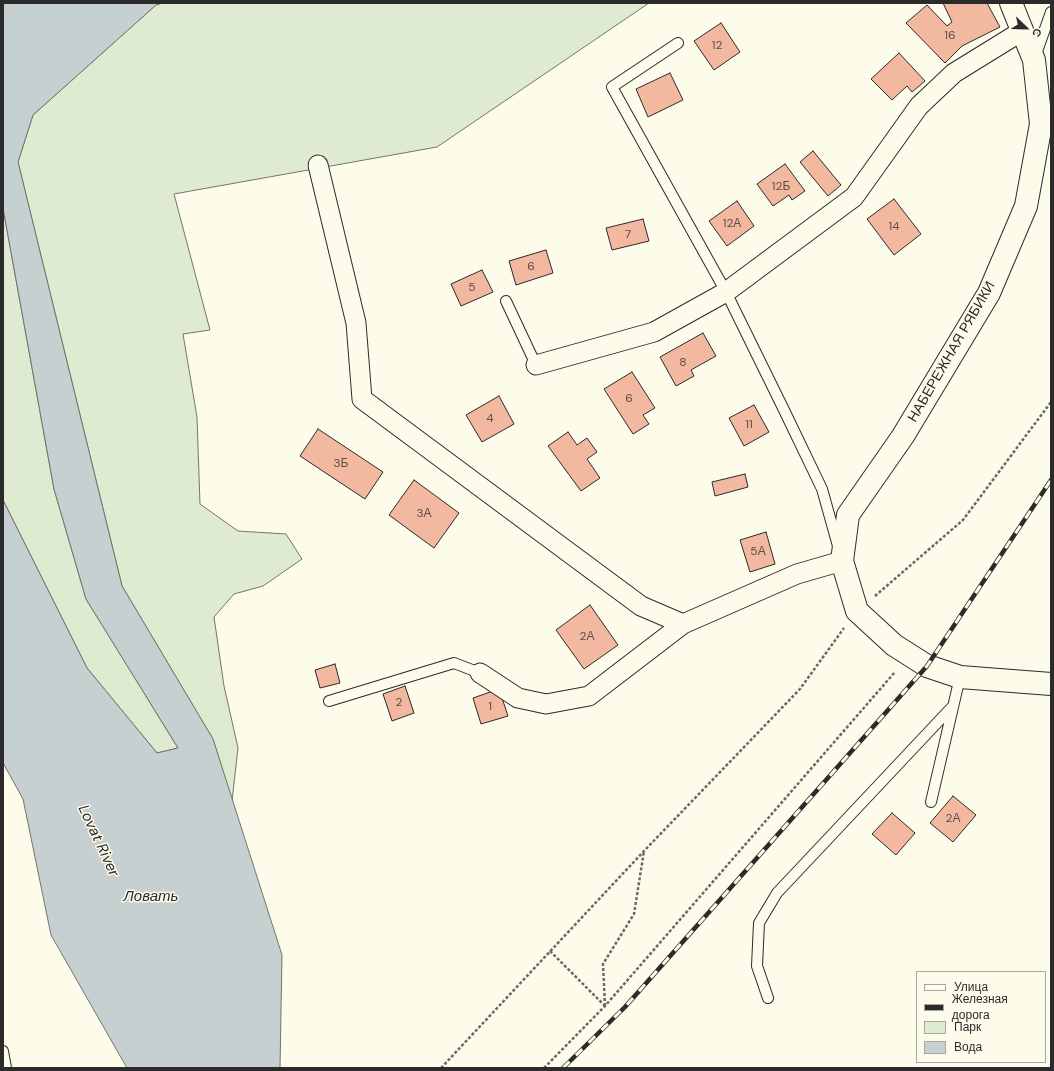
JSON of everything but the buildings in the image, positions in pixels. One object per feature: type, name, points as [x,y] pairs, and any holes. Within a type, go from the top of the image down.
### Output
[{"type":"street","name":"НАБЕРЕЖНАЯ РЯБИКИ","points":[[857,611],[842,561],[848,516],[903,436],[989,293],[1026,206],[1041,124],[1034,60],[1011,3]]},
{"type":"street","points":[[536,365],[654,332],[726,292],[854,197],[919,106],[954,73],[1022,32]]},
{"type":"street","points":[[318,165],[356,323],[362,399],[641,606],[683,624]]},
{"type":"street","points":[[480,673],[518,698],[546,704],[589,696],[683,624],[797,574],[842,561]]},
{"type":"street","points":[[857,611],[894,645],[927,666],[960,677],[1051,684]]},
{"type":"lane","points":[[1034,60],[1051,12]]},
{"type":"lane","points":[[678,43],[612,87],[726,292],[822,489],[842,561]]},
{"type":"lane","points":[[506,301],[536,365]]},
{"type":"lane","points":[[329,701],[454,663],[480,673]]},
{"type":"lane","points":[[931,802],[960,677]]},
{"type":"lane","points":[[768,998],[757,966],[760,923],[778,893],[953,706]]},
{"type":"lane","points":[[3,1050],[6,1068]]},
{"type":"path","points":[[440,1068],[644,851],[800,689],[857,611],[963,520],[1051,402]]},
{"type":"path","points":[[544,1068],[605,1006],[915,658]]},
{"type":"path","points":[[605,1006],[603,964],[634,914],[644,851]]},
{"type":"path","points":[[550,951],[605,1006]]},
{"type":"green space","points":[[162,3],[649,3],[437,147],[174,194],[210,330],[183,334],[197,417],[200,504],[238,531],[286,534],[302,559],[263,586],[234,594],[214,617],[224,686],[238,748],[232,801],[213,739],[122,586],[18,162],[33,115],[156,5]]},
{"type":"green space","points":[[3,208],[54,489],[86,599],[178,748],[157,753],[87,668],[3,500]]},
{"type":"water","name":"Ловать","points":[[3,3],[162,3],[156,5],[33,115],[18,162],[122,586],[213,739],[282,955],[280,1068],[127,1068],[51,935],[23,799],[3,763],[3,500],[87,668],[157,753],[178,748],[86,599],[54,489],[3,208]]},
{"type":"railway","points":[[563,1068],[625,1007],[927,666],[1051,480]]},
{"type":"water label","name":"Lovat River","points":[[98,841]]}]
